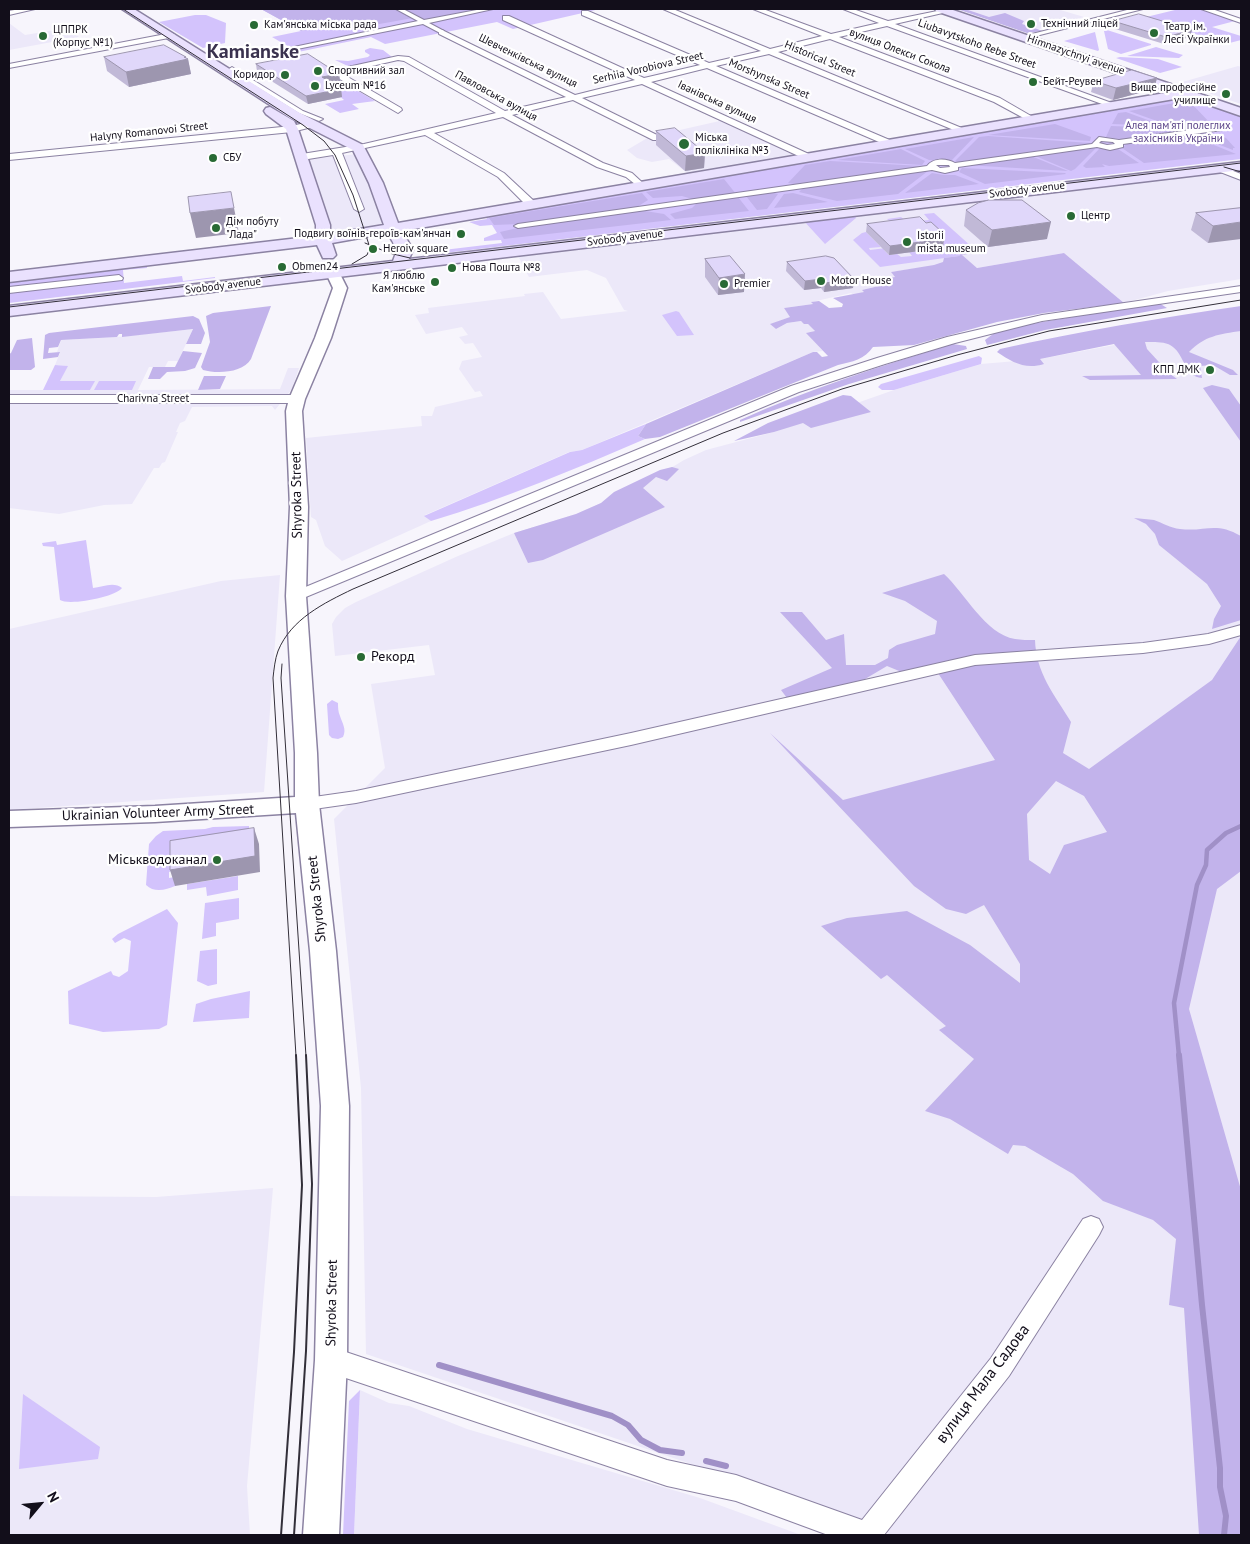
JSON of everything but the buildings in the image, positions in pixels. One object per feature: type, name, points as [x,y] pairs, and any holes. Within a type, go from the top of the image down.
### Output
[{"type":"main road","points":[[113,9],[289,124],[302,157],[323,225],[323,240],[333,273]]},
{"type":"main road","points":[[127,9],[294,114],[358,148],[376,183],[392,227],[405,250],[403,258],[398,265]]},
{"type":"main road","name":"Himnazychnyi avenue","points":[[942,9],[1241,112]]},
{"type":"main road","points":[[9,277],[323,240],[889,143],[1189,94]]},
{"type":"main road","name":"Svobody avenue","points":[[9,312],[1241,166]]},
{"type":"street","points":[[9,13],[31,9]]},
{"type":"street","points":[[399,9],[425,21],[442,32]]},
{"type":"street","points":[[292,48],[490,9]]},
{"type":"street","name":"Historical Street","points":[[667,9],[772,50],[964,131]]},
{"type":"street","name":"вулиця Олекси Сокола","points":[[757,9],[997,100],[1034,120]]},
{"type":"street","name":"Liubavytskoho Rebe Street","points":[[846,9],[1116,106]]},
{"type":"street","name":"Serhiia Vorobiova Street","points":[[302,157],[358,148],[942,9]]},
{"type":"street","points":[[1024,37],[1139,9]]},
{"type":"street","points":[[1205,9],[1241,21]]},
{"type":"street","name":"Morshynska Street","points":[[585,13],[889,143]]},
{"type":"street","name":"Іванівська вулиця","points":[[506,18],[808,157]]},
{"type":"street","name":"Шевченківська вулиця","points":[[442,32],[656,138]]},
{"type":"street","points":[[9,66],[171,35]]},
{"type":"street","name":"Павловська вулиця","points":[[398,110],[334,72],[398,58],[406,59],[600,165],[629,175],[640,185]]},
{"type":"street","points":[[232,68],[301,112],[319,119],[310,111],[241,67]]},
{"type":"street","name":"Halyny Romanovoi Street","points":[[9,157],[292,130],[313,124]]},
{"type":"street","points":[[518,226],[932,168],[949,171],[955,168],[954,165],[1097,145],[1114,147],[1120,145],[1118,142],[1219,128]]},
{"type":"street","points":[[426,132],[501,175],[530,204]]},
{"type":"street","points":[[336,153],[359,209]]},
{"type":"street","points":[[1218,168],[1241,177]]},
{"type":"street","name":"Shyroka Street","points":[[321,1535],[331,1360],[335,1106],[323,951],[307,804],[305,734],[296,596],[299,507],[294,411],[297,399],[323,338],[340,288],[333,273]]},
{"type":"street","points":[[9,290],[118,278]]},
{"type":"street","points":[[296,596],[795,390],[872,364],[951,340],[1042,318],[1241,289]]},
{"type":"street","name":"Charivna Street","points":[[9,399],[297,399]]},
{"type":"street","points":[[307,804],[356,797],[631,740],[975,660],[1016,655],[1192,644],[1241,630]]},
{"type":"street","name":"Ukrainian Volunteer Army Street","points":[[9,819],[156,814],[307,804]]},
{"type":"street","name":"вулиця Мала Садова","points":[[866,1535],[1000,1367],[1091,1227]]},
{"type":"street","points":[[331,1360],[667,1473],[736,1488],[866,1535]]},
{"type":"shaded area","points":[[261,9],[395,9],[413,18],[357,28],[344,23],[301,31]]},
{"type":"shaded area","points":[[403,9],[484,9],[422,19]]},
{"type":"shaded area","points":[[957,9],[965,9],[989,17],[1005,13],[1024,21],[1022,24],[1043,31],[1027,33]]},
{"type":"shaded area","name":"Технічний ліцей","points":[[960,9],[1057,9],[1084,17],[1028,32]]},
{"type":"shaded area","name":"ЦППРК (Корпус №1)","points":[[9,23],[25,35],[67,28],[79,37],[9,50]]},
{"type":"shaded area","name":"Вище професійне училище","points":[[1238,66],[1241,67],[1241,104],[1179,83]]},
{"type":"shaded area","points":[[1186,101],[1191,103],[1211,124],[1182,130],[1129,111]]},
{"type":"shaded area","points":[[1126,112],[1164,126],[1112,124],[1118,113]]},
{"type":"shaded area","points":[[724,120],[804,157],[691,176],[669,159],[652,162],[637,158],[627,150],[649,137]]},
{"type":"shaded area","points":[[1055,124],[1091,137],[1090,141],[988,135]]},
{"type":"shaded area","points":[[1111,126],[1166,128],[1177,131],[1121,139],[1106,137]]},
{"type":"shaded area","points":[[1207,132],[1226,138],[1235,148],[1233,150],[1191,134]]},
{"type":"shaded area","points":[[1187,134],[1236,154],[1144,163],[1122,148],[1126,143]]},
{"type":"shaded area","points":[[988,136],[1091,144],[959,163],[955,161],[979,137]]},
{"type":"shaded area","points":[[974,137],[952,160],[929,160],[905,149]]},
{"type":"shaded area","points":[[1097,147],[1071,171],[1033,155]]},
{"type":"shaded area","points":[[1100,148],[1118,149],[1139,163],[1109,166],[1102,164],[1105,167],[1086,168],[1083,166]]},
{"type":"shaded area","points":[[901,149],[925,161],[922,165],[837,160]]},
{"type":"shaded area","points":[[358,154],[388,226],[334,236],[309,159]]},
{"type":"shaded area","points":[[1031,156],[1068,171],[965,165]]},
{"type":"shaded area","points":[[830,161],[923,167],[800,185],[788,183],[805,165]]},
{"type":"shaded area","points":[[962,168],[1066,174],[985,184],[959,172]]},
{"type":"shaded area","points":[[1241,169],[1241,279],[1168,291],[1124,303],[1064,253],[977,268],[968,261],[891,272],[896,277],[873,281],[879,286],[863,290],[865,292],[854,295],[851,293],[812,302],[813,304],[784,308],[791,317],[771,324],[776,329],[787,323],[801,321],[808,324],[815,331],[807,333],[823,351],[813,352],[582,450],[569,452],[425,515],[431,521],[342,561],[325,546],[316,520],[311,517],[306,438],[422,426],[421,416],[432,416],[435,407],[483,396],[480,391],[475,392],[459,369],[462,361],[482,357],[473,343],[465,344],[459,337],[468,335],[462,327],[426,334],[415,315],[429,313],[428,308],[543,292],[561,319],[628,311],[624,310],[606,278],[587,270],[529,277],[517,254]]},
{"type":"shaded area","points":[[928,171],[898,194],[837,201],[799,192],[803,188]]},
{"type":"shaded area","points":[[932,173],[955,175],[979,184],[905,193]]},
{"type":"shaded area","points":[[724,179],[736,194],[692,199],[682,196],[653,198],[646,192]]},
{"type":"shaded area","points":[[770,192],[778,194],[767,209],[757,210],[746,196]]},
{"type":"shaded area","points":[[642,193],[648,200],[637,207],[519,224],[494,225],[489,218]]},
{"type":"shaded area","points":[[793,193],[828,202],[774,208],[784,194]]},
{"type":"shaded area","points":[[738,197],[749,211],[675,219],[670,214],[692,208],[697,203]]},
{"type":"shaded area","points":[[639,210],[664,214],[671,220],[504,239],[500,232],[522,227]]},
{"type":"shaded area","points":[[972,247],[979,252],[962,255],[977,268],[1064,253],[1124,303],[1044,313],[997,322],[914,345],[873,347],[858,359],[838,365],[660,437],[645,439],[638,436],[646,424],[813,352],[817,352],[822,357],[828,356],[806,333],[815,331],[808,324],[804,324],[801,321],[787,323],[776,329],[770,324],[790,317],[784,308],[813,304],[811,302],[819,301],[829,308],[842,307],[843,304],[833,298],[864,292],[862,290],[879,286],[873,280],[895,277],[891,272],[934,265],[943,262],[944,258],[959,256],[963,251]]},
{"type":"shaded area","points":[[1159,303],[1167,308],[1045,330],[987,345],[985,340],[997,331]]},
{"type":"shaded area","points":[[271,306],[251,359],[247,364],[236,370],[229,371],[215,372],[203,370],[201,367],[210,342],[206,316],[213,313]]},
{"type":"shaded area","points":[[1241,306],[1241,331],[1207,339],[1200,342],[1189,352],[1233,370],[1238,375],[1230,375],[1213,365],[1200,366],[1202,378],[1196,377],[1188,370],[1173,347],[1160,342],[1145,342],[1147,349],[1177,379],[1090,380],[1082,376],[1141,375],[1114,344],[1040,359],[1044,364],[1037,366],[1013,362],[997,352],[1000,349],[1030,342],[1150,320]]},
{"type":"shaded area","points":[[193,316],[199,319],[205,333],[201,344],[186,344],[193,329],[122,337],[122,334],[119,334],[117,337],[61,340],[58,347],[49,348],[48,353],[60,352],[58,357],[43,359],[45,335],[49,333]]},
{"type":"shaded area","points":[[1241,321],[1241,1535],[892,1535],[762,1488],[366,1354],[361,1088],[334,819],[385,768],[371,684],[435,675],[429,645],[335,656],[332,624],[336,617],[345,608],[356,602],[514,533],[576,514],[656,477],[684,460],[706,450],[774,432],[894,390],[981,364],[1040,359]]},
{"type":"shaded area","points":[[193,329],[178,361],[168,361],[165,367],[149,367],[138,390],[280,389],[288,368],[299,368],[292,389],[275,410],[272,406],[192,407],[185,421],[180,423],[165,462],[159,468],[154,468],[132,504],[104,505],[59,514],[9,508],[9,390],[90,390],[94,381],[60,381],[67,366],[55,365],[60,353],[57,352],[61,340],[117,337]]},
{"type":"shaded area","points":[[32,338],[35,367],[31,370],[9,370],[9,354],[17,340]]},
{"type":"shaded area","points":[[953,344],[966,346],[967,349],[849,384],[740,422],[740,420],[818,388]]},
{"type":"shaded area","points":[[183,351],[202,353],[195,368],[185,371],[167,372],[160,379],[148,379],[153,367],[175,367]]},
{"type":"shaded area","points":[[204,376],[226,376],[220,389],[198,390]]},
{"type":"shaded area","points":[[1212,385],[1229,389],[1241,406],[1241,442],[1203,388]]},
{"type":"shaded area","points":[[843,395],[851,396],[871,412],[811,428],[803,423],[734,441],[768,423]]},
{"type":"shaded area","points":[[672,467],[679,469],[667,481],[656,477],[643,488],[665,507],[543,560],[528,563],[514,533],[576,514],[601,503],[614,492],[660,470]]},
{"type":"shaded area","points":[[1134,518],[1154,520],[1180,529],[1224,529],[1241,536],[1241,620],[1212,629],[1214,619],[1221,606],[1207,584],[1159,545],[1155,534],[1146,524]]},
{"type":"shaded area","points":[[944,574],[976,612],[994,629],[1004,636],[1015,639],[1035,640],[1036,652],[1042,673],[1071,722],[1063,753],[1089,769],[1212,680],[1241,636],[1241,871],[1217,889],[1189,1009],[1241,1190],[1241,1535],[1199,1535],[1184,1308],[1169,1305],[1176,1239],[1153,1220],[1103,1201],[1073,1174],[1025,1146],[1013,1145],[1008,1154],[950,1119],[925,1111],[974,1059],[939,1030],[946,1026],[887,975],[881,979],[821,926],[847,918],[907,911],[970,945],[1020,983],[1020,964],[984,905],[966,914],[946,909],[914,886],[770,733],[843,800],[995,760],[934,667],[904,673],[887,666],[860,682],[787,698],[781,690],[832,668],[780,612],[802,612],[826,640],[844,634],[846,665],[875,665],[888,658],[889,650],[897,645],[935,634],[937,621],[905,601],[882,593]],"holes":[[[1056,781],[1084,796],[1107,832],[1064,845],[1050,874],[1029,860],[1027,814]]]},
{"type":"shaded area","points":[[280,575],[264,792],[9,810],[9,629],[221,581]]},
{"type":"shaded area","points":[[273,1188],[247,1486],[250,1535],[9,1535],[9,1196],[156,1197]]},
{"type":"shaded area","points":[[360,1390],[389,1403],[409,1406],[467,1429],[700,1498],[801,1535],[354,1535]]},
{"type":"green space","points":[[261,9],[600,9],[513,29],[497,22],[385,44],[371,37],[298,52],[272,37],[301,31]]},
{"type":"green space","points":[[1179,9],[1199,9],[1235,21],[1212,27],[1241,36],[1241,40],[1222,45],[1195,34],[1187,34],[1138,19]]},
{"type":"green space","points":[[195,15],[206,15],[226,23],[225,43],[203,48],[159,22]]},
{"type":"green space","points":[[1107,30],[1151,45],[1121,54],[1108,49],[1104,31]]},
{"type":"green space","points":[[1095,32],[1098,51],[1064,41]]},
{"type":"green space","points":[[1156,47],[1183,55],[1179,58],[1127,56]]},
{"type":"green space","points":[[370,48],[383,50],[392,57],[350,67],[335,60],[348,61],[368,57],[370,55],[365,50]]},
{"type":"green space","points":[[1116,58],[1158,59],[1182,67],[1160,73]]},
{"type":"green space","points":[[353,88],[375,101],[352,104],[359,109],[340,113],[325,104],[344,100],[335,92]]},
{"type":"green space","name":"Алея пам'яті полеглих захісників України","points":[[1179,97],[1203,101],[1241,114],[1241,159],[436,254],[435,251],[502,243],[501,240],[484,241],[484,238],[497,233],[492,225],[480,226],[469,222],[487,219],[485,216]]},
{"type":"green space","points":[[934,213],[972,247],[963,251],[959,256],[880,267],[853,240],[866,232],[881,247],[869,248],[870,250],[886,248],[884,250],[889,255],[897,254],[901,257],[912,256],[909,252],[942,248],[900,230],[887,219],[901,217],[907,222],[929,220],[924,214]]},
{"type":"green space","points":[[854,214],[856,218],[825,244],[803,220]]},
{"type":"green space","points":[[147,264],[147,268],[123,270],[124,283],[182,276],[183,281],[215,278],[9,303],[9,281]]},
{"type":"green space","points":[[676,311],[679,312],[694,335],[677,336],[662,315]]},
{"type":"green space","points":[[979,356],[982,358],[981,364],[894,390],[882,390],[878,387],[881,384]]},
{"type":"green space","points":[[55,365],[68,366],[60,381],[95,381],[90,390],[43,390]]},
{"type":"green space","points":[[99,381],[136,381],[132,390],[94,390]]},
{"type":"green space","points":[[646,424],[638,436],[645,439],[592,461],[512,493],[431,521],[424,516],[570,452],[582,450]]},
{"type":"green space","points":[[86,540],[93,588],[115,585],[122,588],[111,595],[92,600],[65,602],[60,600],[54,547],[43,546],[42,543],[56,541],[57,545]]},
{"type":"green space","points":[[332,700],[338,703],[344,729],[343,737],[338,739],[332,738],[329,735],[327,704]]},
{"type":"green space","points":[[249,826],[249,845],[169,872],[169,878],[175,877],[175,886],[164,890],[156,890],[146,885],[149,844],[163,831]]},
{"type":"green space","points":[[238,876],[238,890],[207,896],[206,887],[187,890],[187,884]]},
{"type":"green space","points":[[239,898],[239,919],[216,923],[216,936],[202,939],[205,903]]},
{"type":"green space","points":[[167,909],[178,923],[167,1025],[159,1029],[103,1032],[69,1024],[68,991],[111,971],[113,975],[119,977],[128,971],[131,941],[124,938],[115,943],[112,939],[118,934]]},
{"type":"green space","points":[[217,949],[217,984],[208,986],[197,981],[200,951]]},
{"type":"green space","points":[[250,991],[249,1018],[193,1022],[196,1004]]},
{"type":"green space","points":[[360,1390],[354,1535],[343,1535],[349,1401]]},
{"type":"green space","points":[[23,1394],[100,1447],[98,1459],[19,1469]]},
{"type":"waterway","points":[[1179,1056],[1174,1003],[1197,885],[1206,865],[1207,850],[1226,833],[1241,826]]},
{"type":"waterway","points":[[1179,1055],[1202,1305],[1220,1468],[1220,1487],[1226,1516],[1224,1535]]},
{"type":"waterway","points":[[439,1365],[612,1416],[628,1425],[641,1440],[660,1450],[682,1453]]},
{"type":"waterway","points":[[706,1461],[726,1466]]},
{"type":"tram line","points":[[123,9],[303,125],[324,141],[335,155],[353,195],[369,245]]},
{"type":"tram line","points":[[9,307],[1241,163]]},
{"type":"tram line","points":[[1224,167],[1241,172]]},
{"type":"tram line","points":[[365,243],[369,245]]},
{"type":"tram line","points":[[352,264],[367,255],[370,248],[369,245]]},
{"type":"tram line","points":[[369,245],[389,253],[410,258]]},
{"type":"tram line","points":[[296,1056],[273,678],[278,651],[291,630],[300,621],[320,606],[353,589],[723,433],[842,389],[957,355],[1049,331],[1241,300]]},
{"type":"tram line","points":[[282,664],[281,678],[306,1056]]},
{"type":"tram line","points":[[281,1535],[294,1352],[302,1185],[296,1055]]},
{"type":"tram line","points":[[294,1535],[306,1351],[312,1184],[306,1055]]},
{"type":"place","name":"Технічний ліцей","points":[[1031,24]]},
{"type":"place","name":"Кам'янська міська рада","points":[[254,25]]},
{"type":"place","name":"Театр ім. Лесі Українки","points":[[1154,33]]},
{"type":"place","name":"ЦППРК (Корпус №1)","points":[[43,36]]},
{"type":"place","name":"Спортивний зал","points":[[318,71]]},
{"type":"place","name":"Коридор","points":[[285,75]]},
{"type":"place","name":"Бейт-Реувен","points":[[1033,82]]},
{"type":"place","name":"Lyceum №16","points":[[315,86]]},
{"type":"place","name":"Вище професійне училище","points":[[1226,94]]},
{"type":"place","name":"Міська поліклініка №3","points":[[684,144]]},
{"type":"place","name":"СБУ","points":[[213,158]]},
{"type":"place","name":"Центр","points":[[1071,216]]},
{"type":"place","name":"Дім побуту \"Лада\"","points":[[216,228]]},
{"type":"place","name":"Подвигу воїнів-героїв-кам'янчан","points":[[461,234]]},
{"type":"place","name":"Istorii mista museum","points":[[907,242]]},
{"type":"place","name":"Heroiv square","points":[[373,249]]},
{"type":"place","name":"Obmen24","points":[[282,267]]},
{"type":"place","name":"Нова Пошта №8","points":[[452,268]]},
{"type":"place","name":"Motor House","points":[[821,281]]},
{"type":"place","name":"Я люблю Кам'янське","points":[[435,282]]},
{"type":"place","name":"Premier","points":[[724,284]]},
{"type":"place","name":"КПП ДМК","points":[[1210,370]]},
{"type":"place","name":"Рекорд","points":[[361,657]]},
{"type":"place","name":"Міськводоканал","points":[[217,860]]},
{"type":"district","name":"Kamianske","points":[[253,52]]}]
